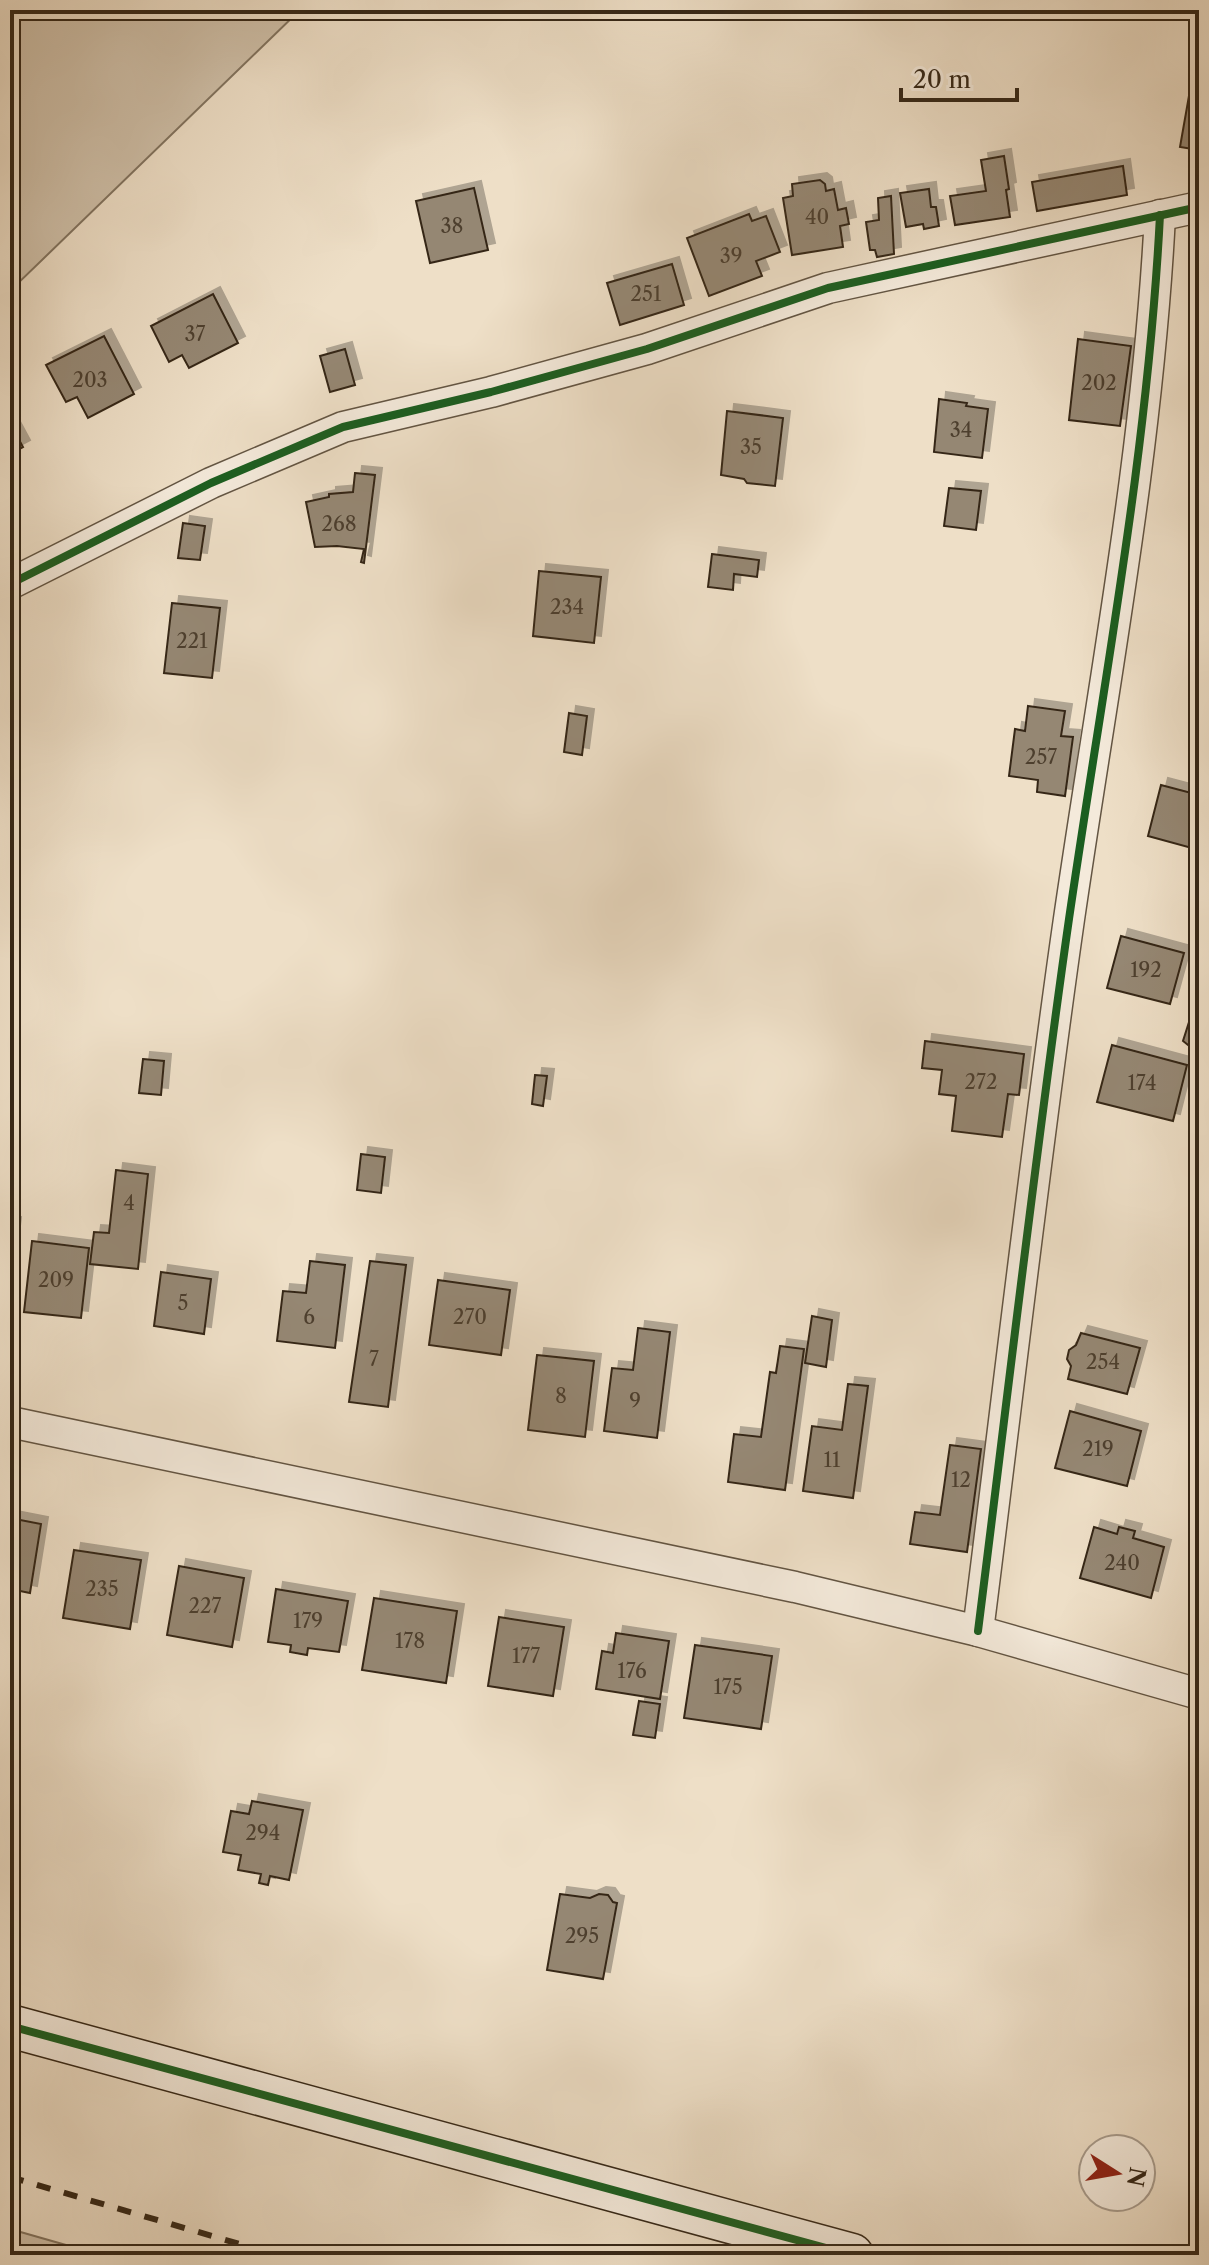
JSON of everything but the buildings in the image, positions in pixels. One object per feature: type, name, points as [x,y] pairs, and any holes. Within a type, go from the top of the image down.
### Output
[{"type":"main road","points":[[10,2026],[852,2255]]},
{"type":"street","points":[[10,584],[211,483],[343,427],[491,392],[647,349],[828,288],[1199,207]]},
{"type":"street","points":[[978,1631],[1069,920],[1124,565],[1155,307],[1160,215]]},
{"type":"street","points":[[10,1422],[780,1584],[978,1631],[1199,1694]]},
{"type":"shaded area","points":[[10,10],[300,10],[10,291]]},
{"type":"shaded area","points":[[10,2229],[101,2255],[10,2255]]},
{"type":"railway","points":[[10,2177],[277,2255]]},
{"type":"cycle path","points":[[10,584],[211,483],[343,427],[491,392],[647,349],[828,288],[1199,207]]},
{"type":"cycle path","points":[[978,1631],[1057,1008],[1135,480],[1146,392],[1160,215]]},
{"type":"cycle path","points":[[10,2026],[852,2255]]}]
